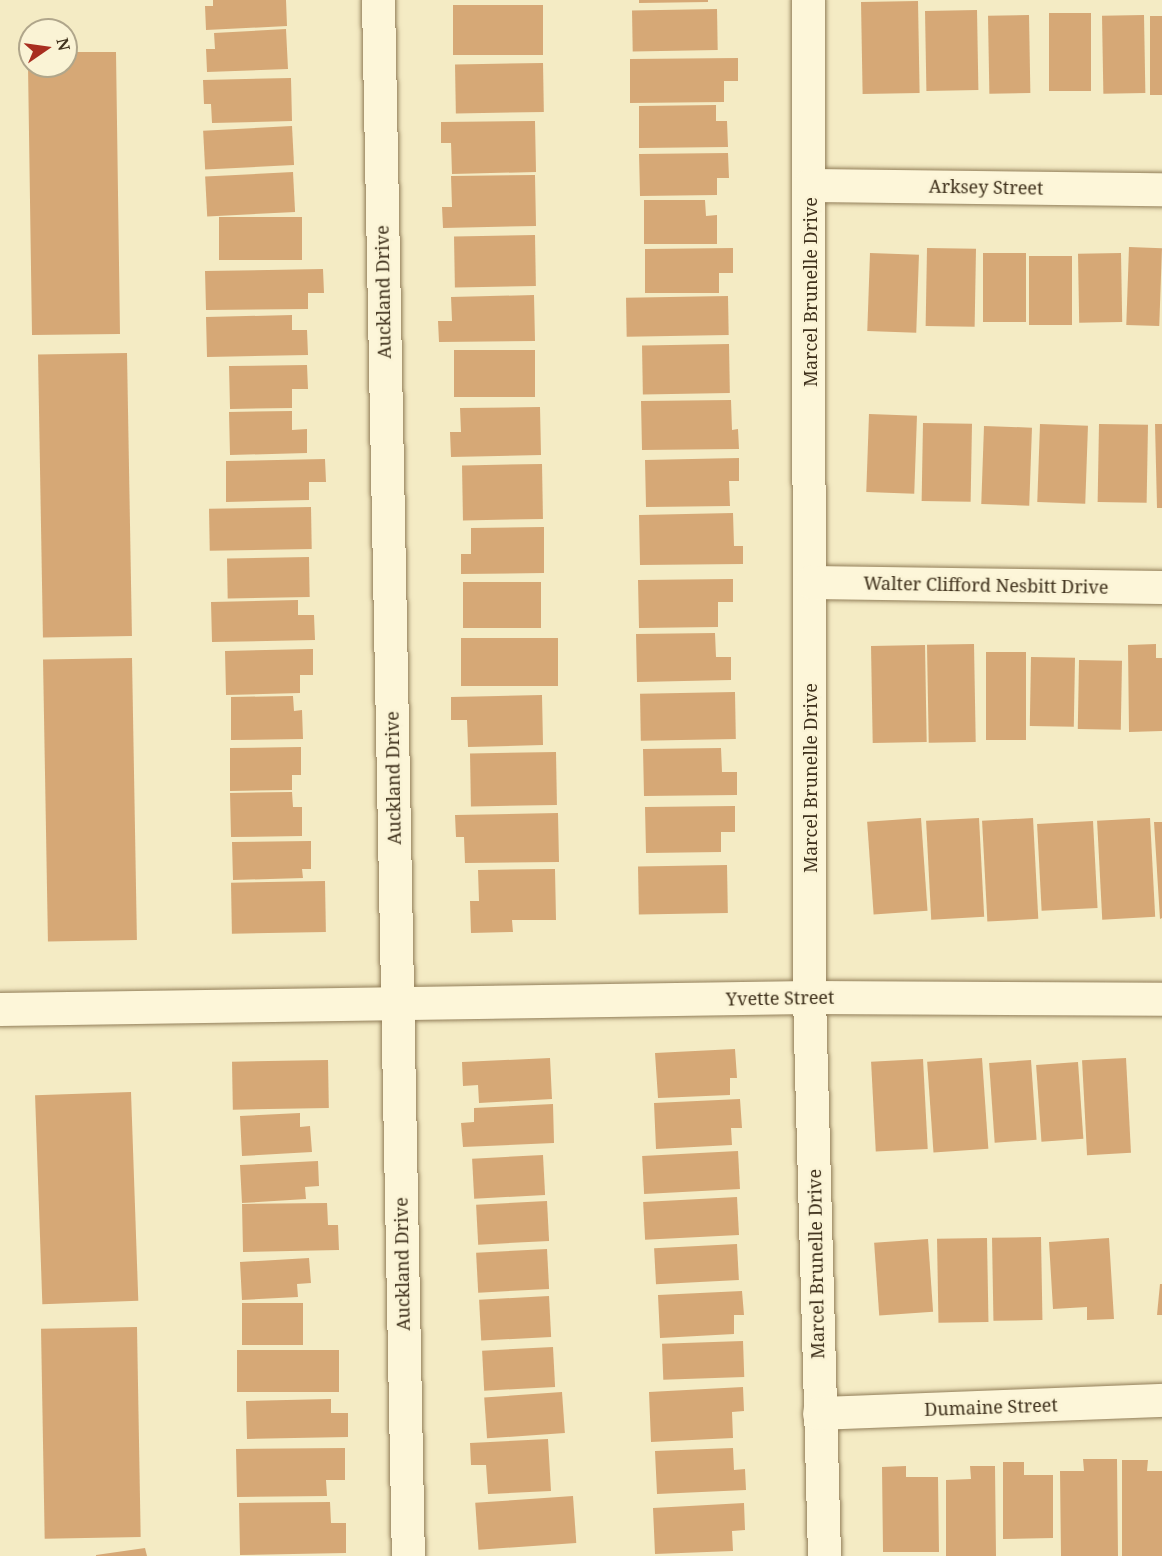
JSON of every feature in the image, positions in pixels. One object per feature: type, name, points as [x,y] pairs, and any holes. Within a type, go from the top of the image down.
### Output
[{"type":"street","name":"Auckland Drive","points":[[378,0],[408,1556]]},
{"type":"street","name":"Marcel Brunelle Drive","points":[[808,0],[811,582],[809,997],[824,1556]]},
{"type":"street","name":"Arksey Street","points":[[810,185],[1162,189]]},
{"type":"street","name":"Walter Clifford Nesbitt Drive","points":[[811,582],[1162,587]]},
{"type":"street","name":"Yvette Street","points":[[0,1009],[809,997],[1162,999]]},
{"type":"street","name":"Dumaine Street","points":[[819,1413],[1162,1400]]},
{"type":"building","points":[[213,0],[286,0],[287,26],[206,30],[205,6],[213,6]]},
{"type":"building","points":[[639,0],[708,0],[708,2],[639,3]]},
{"type":"building","points":[[918,1],[920,93],[863,94],[861,2]]},
{"type":"building","points":[[453,5],[543,5],[543,55],[453,55]]},
{"type":"building","points":[[717,9],[718,50],[633,51],[632,10]]},
{"type":"building","points":[[977,10],[978,90],[926,91],[925,11]]},
{"type":"building","points":[[1049,13],[1091,13],[1091,91],[1049,91]]},
{"type":"building","points":[[1029,15],[1030,93],[989,94],[988,16]]},
{"type":"building","points":[[1144,15],[1145,93],[1103,94],[1102,16]]},
{"type":"building","points":[[1150,16],[1162,16],[1162,95],[1150,95]]},
{"type":"building","points":[[286,29],[288,69],[207,72],[206,49],[215,49],[214,33]]},
{"type":"building","points":[[78,52],[116,52],[120,334],[32,335],[28,78],[78,78]]},
{"type":"building","points":[[738,58],[738,81],[724,81],[724,102],[630,103],[630,59]]},
{"type":"building","points":[[543,63],[544,112],[456,114],[455,65]]},
{"type":"building","points":[[291,78],[292,121],[212,123],[211,104],[204,104],[203,80]]},
{"type":"building","points":[[716,105],[716,121],[727,121],[728,147],[639,148],[639,106]]},
{"type":"building","points":[[535,121],[536,172],[452,174],[451,143],[441,143],[441,122]]},
{"type":"building","points":[[292,126],[294,165],[205,170],[203,131]]},
{"type":"building","points":[[728,153],[729,178],[717,178],[717,195],[640,196],[639,154]]},
{"type":"building","points":[[293,172],[295,212],[207,217],[205,177]]},
{"type":"building","points":[[535,175],[536,226],[443,228],[442,207],[452,207],[451,176]]},
{"type":"building","points":[[644,200],[705,200],[706,216],[717,215],[717,244],[644,244]]},
{"type":"building","points":[[219,217],[302,217],[302,260],[219,260]]},
{"type":"building","points":[[535,235],[536,286],[455,287],[454,236]]},
{"type":"building","points":[[1129,247],[1162,248],[1159,326],[1126,325]]},
{"type":"building","points":[[733,248],[733,273],[719,273],[719,293],[645,293],[645,249]]},
{"type":"building","points":[[927,248],[976,249],[975,327],[926,326]]},
{"type":"building","points":[[870,253],[919,255],[916,333],[867,331]]},
{"type":"building","points":[[983,253],[1026,253],[1026,322],[983,322]]},
{"type":"building","points":[[1121,253],[1122,322],[1079,323],[1078,254]]},
{"type":"building","points":[[1029,256],[1072,256],[1072,325],[1029,325]]},
{"type":"building","points":[[323,269],[324,293],[308,293],[308,309],[206,310],[205,271]]},
{"type":"building","points":[[534,295],[535,341],[439,342],[438,321],[452,321],[451,297]]},
{"type":"building","points":[[728,296],[729,335],[627,337],[626,298]]},
{"type":"building","points":[[292,315],[292,330],[307,330],[308,355],[207,357],[206,317]]},
{"type":"building","points":[[729,344],[730,393],[643,395],[642,346]]},
{"type":"building","points":[[454,350],[535,350],[535,397],[454,397]]},
{"type":"building","points":[[127,353],[132,636],[43,638],[38,355]]},
{"type":"building","points":[[307,365],[308,389],[292,389],[292,408],[230,409],[229,366]]},
{"type":"building","points":[[731,400],[732,430],[738,429],[739,449],[642,450],[641,401]]},
{"type":"building","points":[[540,407],[541,455],[451,457],[450,432],[461,432],[460,408]]},
{"type":"building","points":[[292,411],[292,430],[307,429],[307,453],[230,455],[229,412]]},
{"type":"building","points":[[869,414],[917,416],[914,494],[866,492]]},
{"type":"building","points":[[923,423],[972,424],[971,502],[922,501]]},
{"type":"building","points":[[1040,424],[1088,426],[1085,504],[1037,502]]},
{"type":"building","points":[[1099,424],[1148,425],[1147,503],[1098,502]]},
{"type":"building","points":[[1155,424],[1162,424],[1162,508],[1157,508]]},
{"type":"building","points":[[984,426],[1032,428],[1029,506],[981,504]]},
{"type":"building","points":[[739,458],[739,481],[729,481],[730,506],[646,507],[645,460]]},
{"type":"building","points":[[325,459],[326,482],[309,482],[309,500],[226,502],[226,461]]},
{"type":"building","points":[[542,464],[543,519],[463,520],[462,465]]},
{"type":"building","points":[[311,507],[312,549],[210,551],[209,509]]},
{"type":"building","points":[[733,513],[734,546],[743,546],[743,564],[640,565],[639,515]]},
{"type":"building","points":[[544,527],[544,573],[461,574],[461,554],[471,554],[471,528]]},
{"type":"building","points":[[309,557],[310,597],[228,598],[227,558]]},
{"type":"building","points":[[733,579],[733,602],[718,602],[718,627],[639,628],[638,580]]},
{"type":"building","points":[[463,582],[541,582],[541,628],[463,628]]},
{"type":"building","points":[[298,600],[298,615],[314,615],[315,640],[212,642],[211,602]]},
{"type":"building","points":[[715,633],[716,657],[731,657],[731,680],[637,682],[636,634]]},
{"type":"building","points":[[461,638],[558,638],[558,686],[461,686]]},
{"type":"building","points":[[974,644],[976,742],[929,743],[927,645]]},
{"type":"building","points":[[1156,644],[1156,658],[1162,658],[1162,731],[1129,732],[1128,645]]},
{"type":"building","points":[[925,645],[927,742],[873,743],[871,646]]},
{"type":"building","points":[[313,649],[313,675],[300,675],[300,693],[226,695],[225,651]]},
{"type":"building","points":[[986,652],[1026,652],[1026,740],[986,740]]},
{"type":"building","points":[[1031,657],[1075,658],[1074,727],[1030,726]]},
{"type":"building","points":[[132,658],[137,940],[48,942],[43,660]]},
{"type":"building","points":[[1079,660],[1122,661],[1121,730],[1078,729]]},
{"type":"building","points":[[735,692],[736,739],[641,741],[640,694]]},
{"type":"building","points":[[542,695],[543,745],[468,747],[467,720],[451,720],[451,697]]},
{"type":"building","points":[[293,696],[294,711],[302,710],[303,739],[231,740],[231,697]]},
{"type":"building","points":[[301,747],[301,775],[292,775],[292,790],[230,791],[230,748]]},
{"type":"building","points":[[721,748],[722,772],[737,772],[737,795],[644,796],[643,749]]},
{"type":"building","points":[[556,752],[557,805],[471,806],[470,754]]},
{"type":"building","points":[[292,792],[293,807],[302,807],[302,836],[231,837],[230,793]]},
{"type":"building","points":[[735,806],[735,832],[721,832],[721,852],[646,853],[645,807]]},
{"type":"building","points":[[558,813],[559,862],[465,863],[464,837],[456,837],[455,815]]},
{"type":"building","points":[[921,818],[927,911],[874,915],[867,822]]},
{"type":"building","points":[[979,818],[984,917],[931,920],[926,821]]},
{"type":"building","points":[[1033,818],[1038,919],[987,922],[982,821]]},
{"type":"building","points":[[1150,818],[1155,917],[1102,920],[1097,821]]},
{"type":"building","points":[[1093,821],[1098,908],[1042,911],[1037,824]]},
{"type":"building","points":[[1154,822],[1162,822],[1162,918],[1160,919]]},
{"type":"building","points":[[311,841],[311,869],[302,869],[303,878],[233,880],[232,842]]},
{"type":"building","points":[[727,865],[728,913],[639,915],[638,867]]},
{"type":"building","points":[[555,869],[556,920],[512,920],[513,932],[471,933],[470,901],[479,901],[478,870]]},
{"type":"building","points":[[325,881],[326,932],[232,934],[231,883]]},
{"type":"building","points":[[735,1049],[737,1078],[730,1078],[730,1095],[658,1098],[655,1053]]},
{"type":"building","points":[[550,1058],[552,1099],[479,1103],[478,1085],[463,1086],[462,1062]]},
{"type":"building","points":[[982,1058],[988,1149],[933,1153],[927,1062]]},
{"type":"building","points":[[1126,1058],[1131,1153],[1087,1155],[1082,1060]]},
{"type":"building","points":[[923,1059],[928,1149],[876,1152],[871,1062]]},
{"type":"building","points":[[328,1060],[329,1108],[233,1110],[232,1062]]},
{"type":"building","points":[[1031,1060],[1037,1140],[995,1143],[989,1063]]},
{"type":"building","points":[[1078,1062],[1083,1139],[1041,1142],[1036,1065]]},
{"type":"building","points":[[131,1092],[138,1301],[42,1304],[35,1095]]},
{"type":"building","points":[[740,1099],[742,1128],[731,1128],[732,1145],[656,1149],[654,1103]]},
{"type":"building","points":[[553,1104],[554,1143],[463,1147],[461,1123],[474,1122],[474,1108]]},
{"type":"building","points":[[300,1113],[300,1127],[310,1126],[312,1152],[242,1156],[240,1116]]},
{"type":"building","points":[[738,1151],[740,1189],[644,1194],[642,1156]]},
{"type":"building","points":[[543,1155],[545,1195],[474,1199],[472,1159]]},
{"type":"building","points":[[318,1161],[319,1186],[305,1187],[306,1199],[242,1203],[240,1165]]},
{"type":"building","points":[[737,1197],[739,1235],[645,1240],[643,1202]]},
{"type":"building","points":[[547,1201],[549,1241],[478,1245],[476,1205]]},
{"type":"building","points":[[327,1203],[328,1225],[338,1225],[339,1250],[243,1252],[242,1204]]},
{"type":"building","points":[[1041,1237],[1042,1320],[993,1321],[992,1238]]},
{"type":"building","points":[[987,1238],[988,1322],[938,1323],[937,1239]]},
{"type":"building","points":[[1109,1238],[1114,1319],[1087,1320],[1087,1307],[1053,1309],[1049,1242]]},
{"type":"building","points":[[928,1239],[933,1312],[879,1316],[874,1243]]},
{"type":"building","points":[[737,1244],[739,1280],[656,1284],[654,1248]]},
{"type":"building","points":[[547,1249],[549,1289],[478,1293],[476,1253]]},
{"type":"building","points":[[309,1258],[311,1283],[297,1284],[298,1297],[242,1300],[240,1262]]},
{"type":"building","points":[[1160,1284],[1162,1284],[1162,1315],[1157,1315]]},
{"type":"building","points":[[742,1291],[744,1315],[734,1315],[734,1334],[660,1338],[658,1295]]},
{"type":"building","points":[[549,1296],[551,1337],[481,1341],[479,1300]]},
{"type":"building","points":[[242,1303],[303,1303],[303,1345],[242,1345]]},
{"type":"building","points":[[137,1327],[141,1537],[45,1539],[41,1329]]},
{"type":"building","points":[[743,1341],[744,1377],[663,1380],[662,1344]]},
{"type":"building","points":[[553,1347],[555,1387],[484,1391],[482,1351]]},
{"type":"building","points":[[237,1350],[339,1350],[339,1392],[237,1392]]},
{"type":"building","points":[[743,1387],[744,1411],[732,1412],[733,1438],[651,1442],[649,1392]]},
{"type":"building","points":[[562,1392],[565,1433],[487,1438],[484,1397]]},
{"type":"building","points":[[331,1399],[331,1413],[348,1413],[348,1437],[247,1439],[246,1401]]},
{"type":"building","points":[[548,1439],[551,1491],[488,1494],[486,1465],[471,1465],[470,1443]]},
{"type":"building","points":[[345,1448],[345,1480],[326,1480],[327,1496],[237,1497],[236,1449]]},
{"type":"building","points":[[733,1448],[734,1470],[745,1469],[746,1490],[657,1494],[655,1451]]},
{"type":"building","points":[[1083,1459],[1117,1459],[1118,1556],[1061,1556],[1060,1471],[1084,1471]]},
{"type":"building","points":[[1122,1460],[1148,1460],[1147,1471],[1162,1471],[1162,1556],[1122,1556]]},
{"type":"building","points":[[1003,1462],[1024,1462],[1024,1475],[1053,1475],[1053,1538],[1003,1539]]},
{"type":"building","points":[[906,1466],[906,1477],[938,1477],[939,1552],[883,1552],[882,1467]]},
{"type":"building","points":[[970,1466],[995,1466],[996,1556],[946,1556],[946,1480],[971,1479]]},
{"type":"building","points":[[573,1496],[576,1543],[479,1550],[475,1503]]},
{"type":"building","points":[[330,1502],[331,1523],[346,1523],[346,1553],[240,1555],[239,1503]]},
{"type":"building","points":[[744,1503],[745,1530],[732,1531],[733,1551],[655,1554],[653,1508]]},
{"type":"building","points":[[145,1548],[147,1556],[96,1556],[96,1555]]}]
